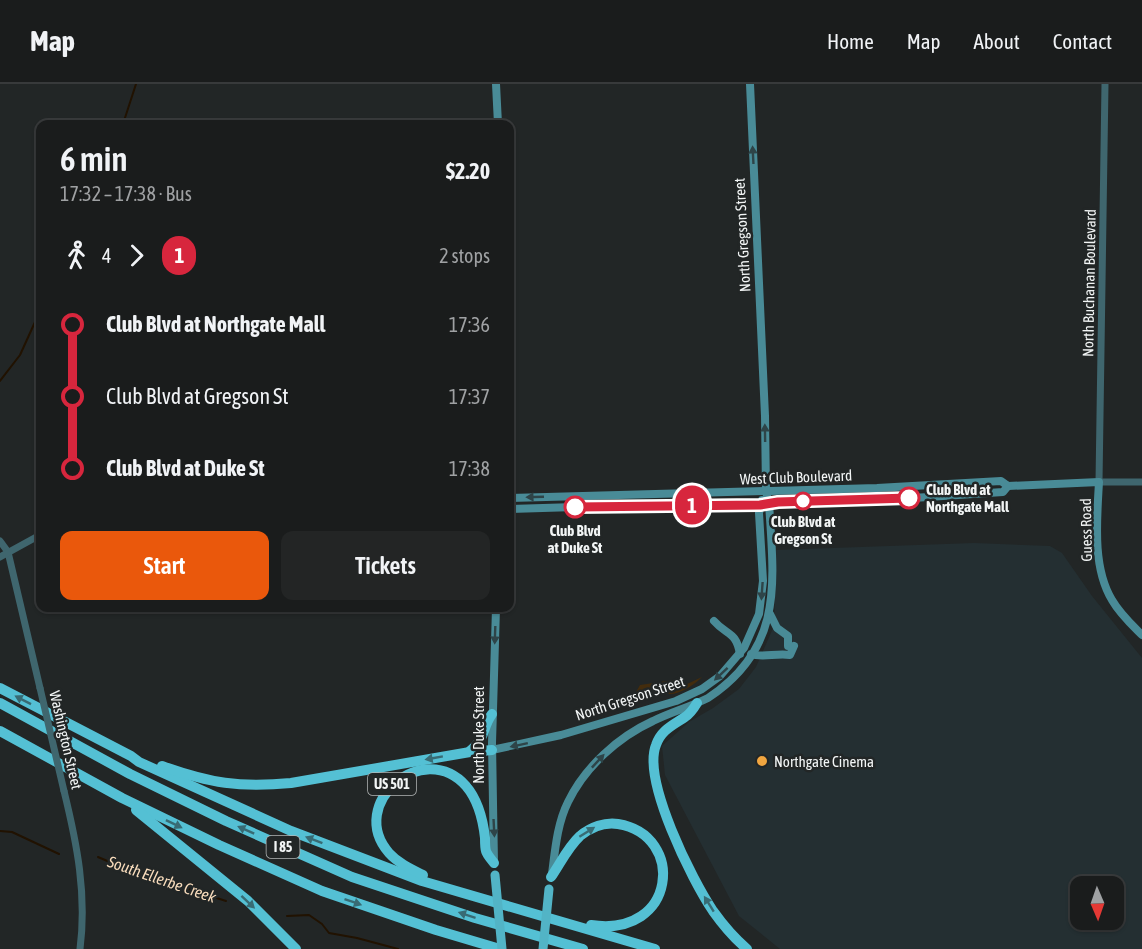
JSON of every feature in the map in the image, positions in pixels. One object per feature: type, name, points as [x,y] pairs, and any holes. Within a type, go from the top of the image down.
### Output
[{"type":"highway","points":[[0,688],[149,767],[291,831],[422,881],[468,894]]},
{"type":"highway","name":"I 85","points":[[0,703],[130,774],[205,811],[352,877],[475,918],[583,949]]},
{"type":"highway","points":[[697,704],[658,739],[653,754],[653,773],[659,796],[695,879],[714,912],[747,949]]},
{"type":"highway","points":[[470,752],[483,738],[487,722],[492,714]]},
{"type":"highway","name":"I 85","points":[[0,731],[122,798],[322,891],[436,930],[501,949]]},
{"type":"highway","points":[[131,756],[217,782],[234,785],[270,785],[301,782],[492,750]]},
{"type":"highway","name":"US 501","points":[[494,863],[486,852],[483,826],[477,807],[462,782],[443,772],[414,771],[390,787],[383,797],[377,811],[377,826],[385,847],[406,867],[468,894],[655,949]]},
{"type":"highway","points":[[122,798],[248,901],[296,949]]},
{"type":"highway","points":[[551,877],[579,837],[596,827],[613,824],[631,827],[644,835],[655,848],[663,867],[663,877],[661,888],[652,907],[638,919],[625,924],[604,927],[576,925]]},
{"type":"highway","points":[[495,875],[501,949]]},
{"type":"highway","points":[[543,949],[549,889]]},
{"type":"main road","points":[[496,84],[498,120]]},
{"type":"main road","name":"North Gregson Street","points":[[551,877],[559,829],[567,803],[590,770],[626,736],[654,720],[697,704],[718,692],[738,673],[752,654],[762,637],[770,614],[773,581],[769,503],[766,492],[765,416],[750,84]]},
{"type":"main road","points":[[961,495],[979,490],[987,481]]},
{"type":"main road","name":"West Club Boulevard","points":[[514,498],[766,492],[987,481],[1003,481],[1008,486],[1100,482]]},
{"type":"main road","name":"Guess Road","points":[[1100,482],[1098,550],[1101,571],[1113,602],[1142,635]]},
{"type":"main road","name":"West Club Boulevard","points":[[514,509],[641,505],[760,505],[1003,492],[1008,486]]},
{"type":"main road","name":"North Gregson Street","points":[[492,750],[561,735],[676,701],[720,676],[740,654],[756,622],[761,602],[763,581],[760,505],[766,492]]},
{"type":"main road","name":"North Duke Street","points":[[494,863],[492,714],[496,612]]},
{"type":"main road","points":[[752,654],[761,657],[774,653],[790,655],[791,646],[788,636],[777,628],[770,614]]},
{"type":"main road","points":[[714,621],[723,631],[734,636],[738,642],[740,654]]},
{"type":"street","name":"North Buchanan Boulevard","points":[[1100,482],[1106,84]]},
{"type":"street","name":"West Club Boulevard","points":[[1100,482],[1142,482]]},
{"type":"street","points":[[0,557],[36,537]]},
{"type":"street","name":"Washington Street","points":[[0,541],[8,552],[76,840],[82,881],[83,922],[80,949]]},
{"type":"shaded area","points":[[974,543],[1050,546],[1062,553],[1092,596],[1142,658],[1142,949],[780,949],[739,916],[665,775],[662,746],[689,722],[739,689],[756,667],[774,626],[776,550]]},
{"type":"shaded area","points":[[702,677],[677,693],[668,694],[650,689],[636,692],[640,685],[674,680],[685,685]]},
{"type":"waterway","points":[[124,120],[136,84]]},
{"type":"waterway","points":[[0,381],[20,355],[36,320]]},
{"type":"waterway","name":"South Ellerbe Creek","points":[[0,831],[12,832],[59,854]]},
{"type":"waterway","name":"South Ellerbe Creek","points":[[98,857],[126,869],[226,901]]},
{"type":"waterway","name":"South Ellerbe Creek","points":[[287,916],[309,915],[322,924],[329,933],[398,949]]},
{"type":"bus line","name":"1","points":[[575,507],[760,505],[778,502],[909,498]]},
{"type":"place","name":"Club Blvd at Northgate Mall","points":[[909,498]]},
{"type":"place","name":"Club Blvd at Gregson St","points":[[803,501]]},
{"type":"place","name":"Club Blvd at Duke St","points":[[575,507]]},
{"type":"place","name":"Northgate Cinema","points":[[762,761]]}]
